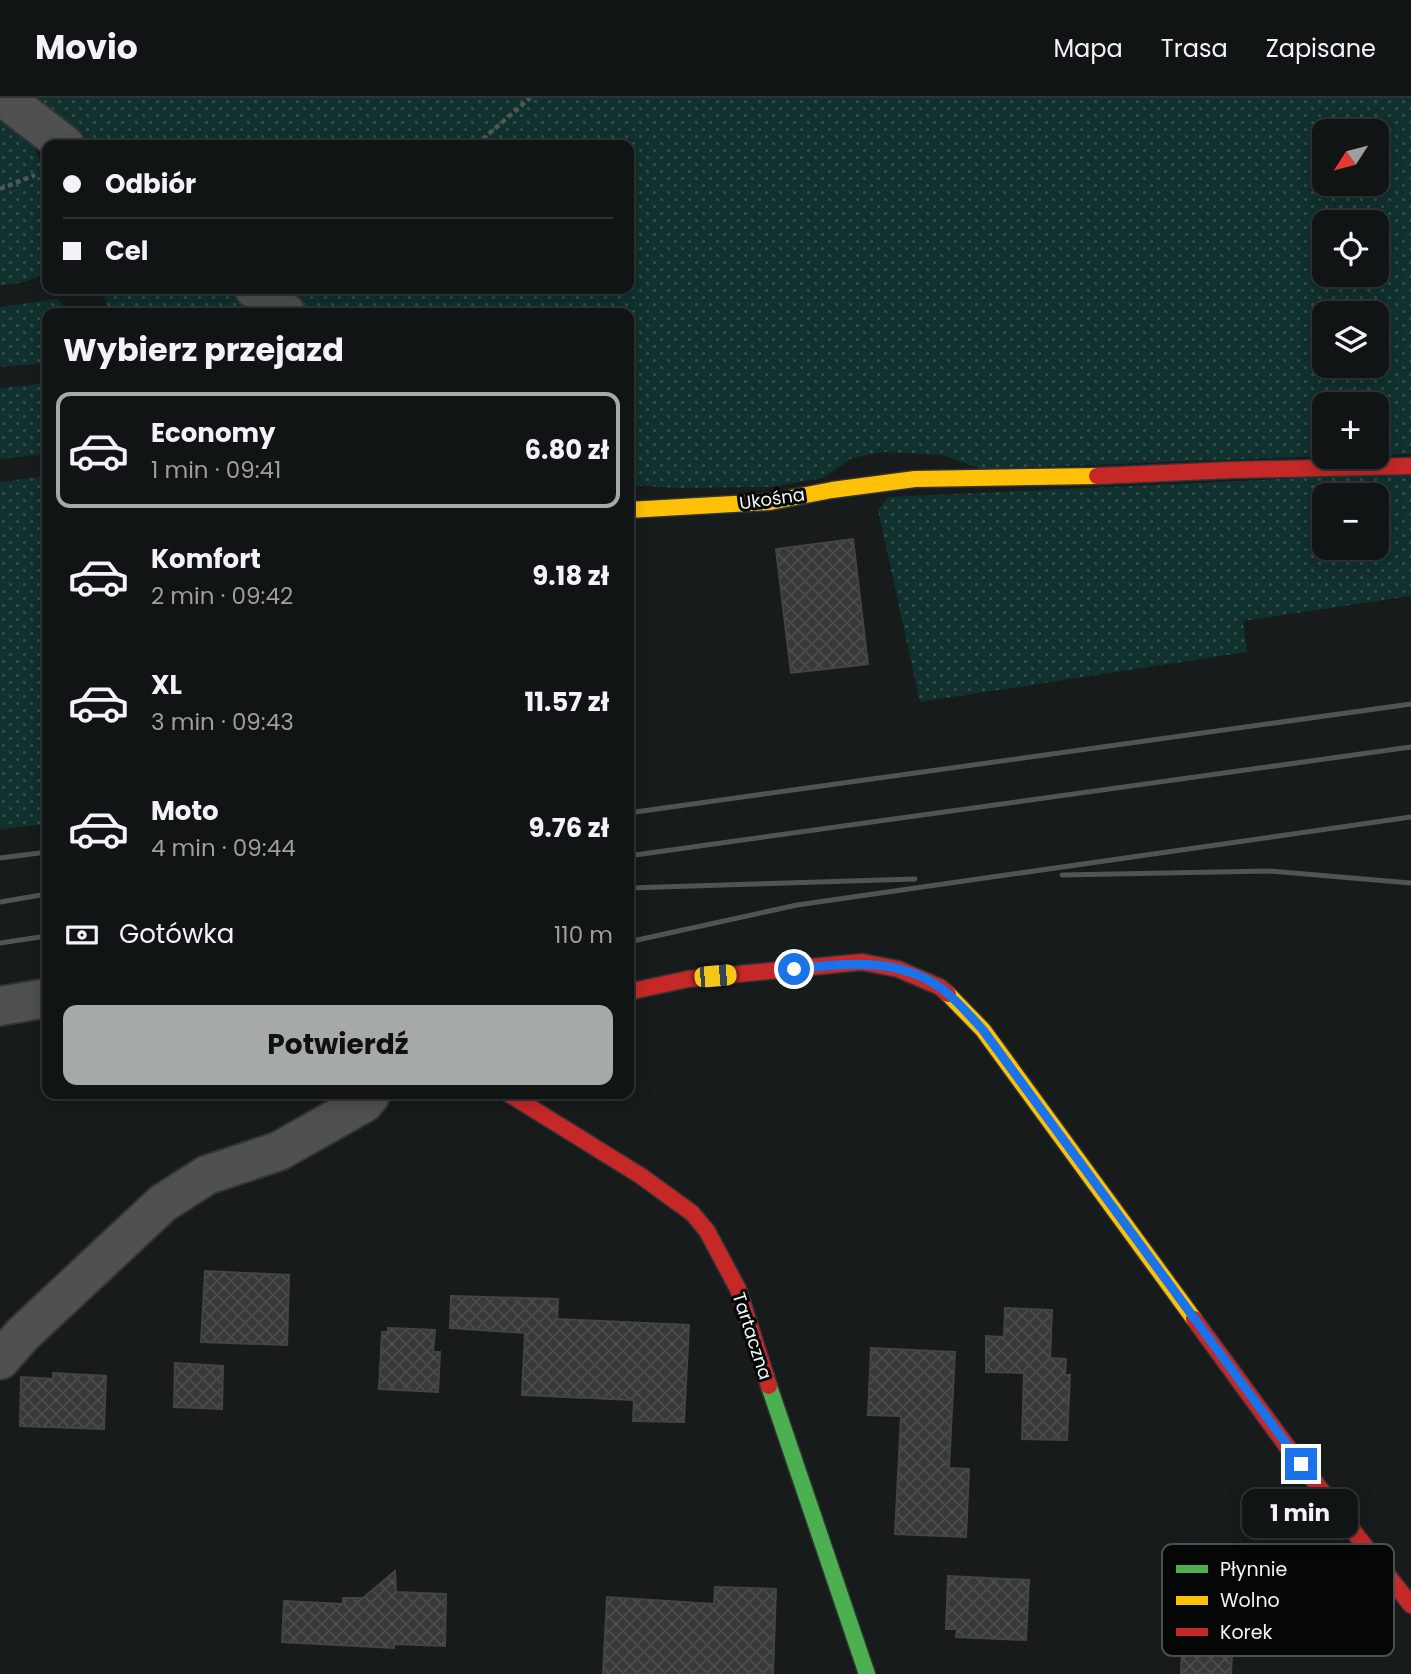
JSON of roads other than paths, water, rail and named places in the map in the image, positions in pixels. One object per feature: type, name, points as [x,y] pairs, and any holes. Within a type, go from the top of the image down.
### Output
[{"type":"street","points":[[4,98],[42,145]]},
{"type":"street","points":[[261,294],[279,308]]},
{"type":"street","name":"Ukośna","points":[[634,510],[770,502],[832,489],[915,479],[1125,476],[1232,470],[1411,466]]},
{"type":"street","points":[[634,991],[688,979],[862,962],[898,969],[940,987],[983,1030],[1286,1445],[1363,1544]]},
{"type":"street","points":[[0,1006],[42,999]]},
{"type":"street","points":[[0,1360],[23,1334],[163,1203],[207,1175],[279,1151],[367,1099]]},
{"type":"street","name":"Tartaczna","points":[[517,1099],[641,1176],[692,1213],[707,1231],[738,1289],[790,1451],[867,1674]]},
{"type":"street","points":[[1394,1583],[1411,1605]]},
{"type":"railway","points":[[634,812],[1411,704]]},
{"type":"railway","points":[[634,855],[1411,747]]},
{"type":"railway","points":[[634,941],[797,905],[1411,817]]},
{"type":"railway","points":[[0,858],[42,853]]},
{"type":"railway","points":[[1062,875],[1269,871],[1411,883]]},
{"type":"railway","points":[[634,888],[915,879]]},
{"type":"railway","points":[[0,902],[42,895]]},
{"type":"railway","points":[[0,943],[42,937]]}]
